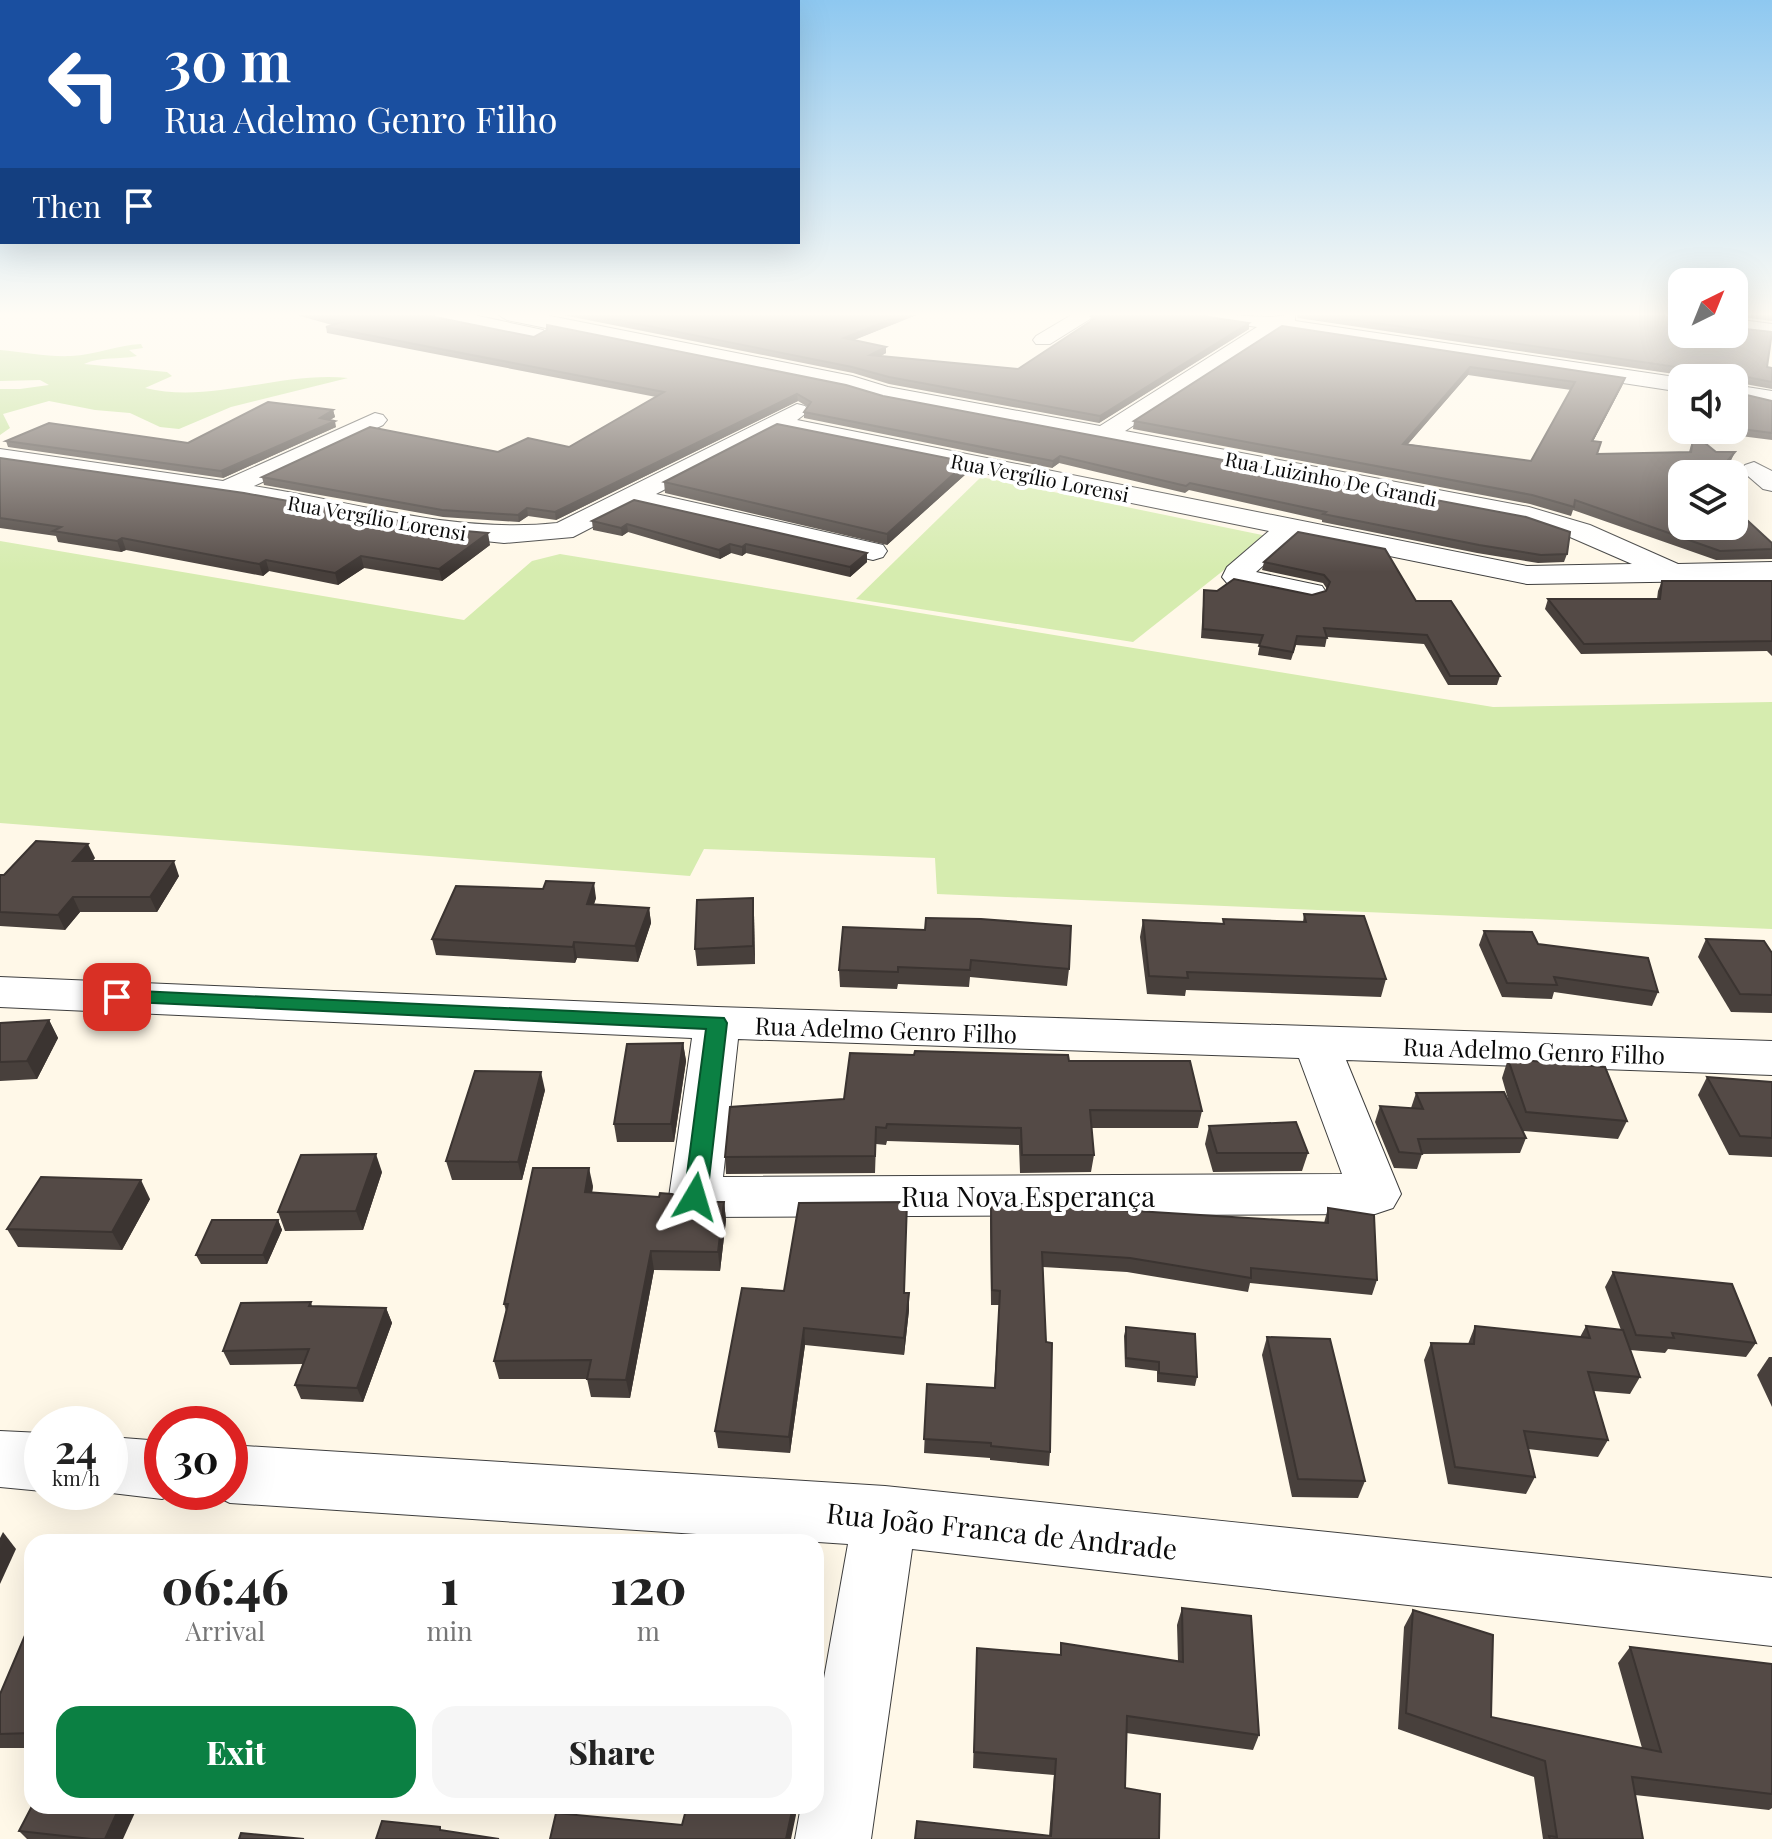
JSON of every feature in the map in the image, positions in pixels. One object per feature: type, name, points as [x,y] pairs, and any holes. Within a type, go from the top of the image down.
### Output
[{"type":"street","name":"Rua Luizinho De Grandi","points":[[775,423],[820,400]]},
{"type":"street","name":"Rua Luizinho De Grandi","points":[[920,400],[1529,515],[1580,531],[1675,573]]},
{"type":"street","points":[[1103,435],[1158,400]]},
{"type":"street","points":[[225,490],[375,420]]},
{"type":"street","name":"Rua Vergílio Lorensi","points":[[0,457],[225,490],[481,535],[526,537],[563,531],[775,423],[1527,575],[1772,571]]},
{"type":"street","points":[[632,496],[873,551]]},
{"type":"street","points":[[1291,527],[1237,573],[1237,577],[1311,592]]},
{"type":"street","name":"Rua Adelmo Genro Filho","points":[[0,992],[717,1023],[1772,1058]]},
{"type":"street","name":"Rua Nova Esperança","points":[[717,1023],[695,1197],[1375,1194],[1316,1043]]},
{"type":"street","points":[[0,1459],[24,1461]]},
{"type":"street","name":"Rua João Franca de Andrade","points":[[248,1475],[885,1516],[1772,1612]]},
{"type":"street","points":[[833,1839],[885,1516]]},
{"type":"green space","points":[[0,400],[260,400],[231,407],[179,429],[160,427],[130,413],[49,401],[3,414],[10,428],[0,435]]},
{"type":"green space","points":[[981,477],[1267,536],[1133,642],[856,599]]},
{"type":"green space","points":[[0,541],[464,620],[532,561],[560,554],[1493,707],[1772,702],[1772,929],[937,894],[935,858],[704,849],[690,876],[0,823]]},
{"type":"building","points":[[650,400],[785,400],[555,512],[527,508],[518,515],[442,510],[262,477],[370,427],[498,452],[528,438],[569,447]]},
{"type":"building","points":[[807,400],[903,400],[1526,517],[1570,532],[1567,554],[1541,555],[1479,545],[1323,514],[1326,512],[1190,483],[1186,486],[1060,456],[1053,461],[804,412],[811,402]]},
{"type":"building","points":[[1012,400],[1126,400],[1100,416]]},
{"type":"building","points":[[1167,400],[1441,400],[1403,444],[1531,461],[1565,400],[1614,400],[1592,441],[1601,442],[1597,454],[1691,452],[1692,444],[1706,444],[1716,452],[1735,452],[1728,460],[1668,460],[1668,533],[1575,500],[1574,507],[1532,495],[1134,421]]},
{"type":"building","points":[[1748,400],[1772,401],[1772,433],[1748,430]]},
{"type":"building","points":[[268,402],[333,410],[320,418],[335,421],[221,471],[6,441],[49,423],[188,443]]},
{"type":"building","points":[[777,424],[967,462],[887,534],[664,482]]},
{"type":"building","points":[[0,458],[244,493],[443,529],[488,533],[439,569],[361,556],[335,573],[266,560],[259,564],[122,538],[117,541],[53,531],[61,527],[0,518]]},
{"type":"building","points":[[634,500],[867,553],[850,567],[746,544],[742,547],[730,544],[719,550],[627,524],[621,528],[592,521]]},
{"type":"building","points":[[1748,521],[1772,543],[1772,549],[1720,551],[1689,540],[1748,540]]},
{"type":"building","points":[[1298,532],[1385,549],[1416,601],[1451,601],[1500,676],[1450,676],[1427,635],[1324,628],[1327,638],[1297,636],[1293,652],[1259,646],[1263,635],[1203,629],[1204,590],[1217,591],[1234,579],[1312,595],[1326,591],[1330,582],[1324,575],[1264,562]]},
{"type":"building","points":[[1662,581],[1772,581],[1772,641],[1584,644],[1548,599],[1660,599]]},
{"type":"building","points":[[36,841],[88,844],[73,861],[174,861],[150,897],[73,897],[58,915],[0,912],[0,875],[4,875]]},
{"type":"building","points":[[546,881],[594,883],[587,904],[649,908],[635,946],[574,942],[573,947],[432,939],[456,886],[543,889]]},
{"type":"building","points":[[753,898],[753,946],[695,949],[697,900]]},
{"type":"building","points":[[1304,914],[1364,916],[1386,979],[1187,972],[1188,978],[1149,976],[1143,920],[1224,924],[1223,919],[1306,922]]},
{"type":"building","points":[[926,918],[1071,926],[1069,969],[971,960],[970,970],[898,967],[898,972],[839,970],[843,927],[925,930]]},
{"type":"building","points":[[1484,931],[1532,932],[1538,944],[1648,958],[1658,992],[1554,977],[1557,985],[1507,983]]},
{"type":"building","points":[[1706,939],[1764,941],[1772,953],[1772,995],[1740,994]]},
{"type":"building","points":[[49,1020],[27,1061],[0,1062],[0,1023]]},
{"type":"building","points":[[683,1043],[671,1124],[614,1124],[627,1044]]},
{"type":"building","points":[[915,1051],[1068,1055],[1069,1061],[1190,1061],[1202,1111],[1090,1110],[1094,1155],[1022,1155],[1021,1128],[887,1124],[886,1128],[876,1127],[875,1156],[725,1157],[730,1107],[844,1099],[850,1053],[914,1055]]},
{"type":"building","points":[[1508,1059],[1605,1067],[1627,1121],[1526,1112]]},
{"type":"building","points":[[475,1071],[541,1072],[518,1162],[446,1161]]},
{"type":"building","points":[[1707,1077],[1772,1082],[1772,1138],[1740,1136]]},
{"type":"building","points":[[1504,1092],[1526,1138],[1418,1139],[1422,1154],[1399,1152],[1380,1106],[1423,1109],[1416,1093]]},
{"type":"building","points":[[1296,1122],[1308,1153],[1217,1153],[1209,1126]]},
{"type":"building","points":[[376,1154],[356,1211],[278,1212],[301,1155]]},
{"type":"building","points":[[533,1168],[589,1168],[585,1192],[659,1197],[660,1193],[693,1202],[724,1202],[718,1252],[651,1251],[626,1380],[587,1379],[591,1360],[494,1361],[508,1304],[504,1304]]},
{"type":"building","points":[[41,1177],[141,1180],[112,1232],[7,1229]]},
{"type":"building","points":[[907,1202],[904,1293],[909,1293],[904,1338],[804,1328],[789,1437],[715,1431],[742,1288],[784,1291],[799,1203]]},
{"type":"building","points":[[991,1204],[1073,1204],[1073,1207],[1328,1223],[1328,1208],[1374,1215],[1377,1280],[1251,1268],[1251,1278],[1130,1258],[1042,1252],[1046,1342],[1052,1343],[1050,1452],[991,1446],[991,1443],[924,1439],[927,1384],[995,1388],[1000,1291],[992,1290]]},
{"type":"building","points":[[212,1220],[278,1220],[263,1255],[196,1255]]},
{"type":"building","points":[[1613,1272],[1732,1284],[1756,1343],[1672,1333],[1674,1338],[1636,1335]]},
{"type":"building","points":[[311,1302],[309,1306],[386,1308],[357,1388],[295,1385],[309,1349],[223,1351],[241,1303]]},
{"type":"building","points":[[1475,1326],[1590,1338],[1586,1326],[1623,1330],[1640,1377],[1588,1372],[1608,1440],[1524,1431],[1535,1477],[1455,1467],[1431,1343],[1474,1344]]},
{"type":"building","points":[[1126,1327],[1195,1334],[1197,1377],[1159,1373],[1159,1362],[1126,1358]]},
{"type":"building","points":[[1267,1337],[1330,1339],[1365,1481],[1298,1479]]},
{"type":"building","points":[[1182,1608],[1251,1616],[1259,1735],[1127,1716],[1125,1788],[1160,1794],[1159,1839],[915,1839],[917,1821],[1051,1836],[1056,1759],[974,1752],[977,1648],[1061,1655],[1061,1643],[1183,1662]]},
{"type":"building","points":[[1413,1610],[1493,1635],[1491,1717],[1661,1752],[1630,1647],[1772,1664],[1772,1794],[1632,1777],[1643,1839],[1550,1839],[1549,1836],[1557,1837],[1545,1761],[1406,1713]]},
{"type":"building","points":[[24,1638],[24,1733],[0,1734],[0,1694]]},
{"type":"building","points":[[28,1814],[116,1814],[105,1839],[19,1831]]},
{"type":"building","points":[[556,1814],[682,1825],[685,1814],[791,1814],[786,1839],[550,1839]]},
{"type":"building","points":[[382,1821],[440,1827],[440,1830],[499,1839],[376,1839]]},
{"type":"building","points":[[241,1833],[304,1839],[239,1839]]},
{"type":"route","points":[[117,997],[717,1023],[695,1197]]}]
